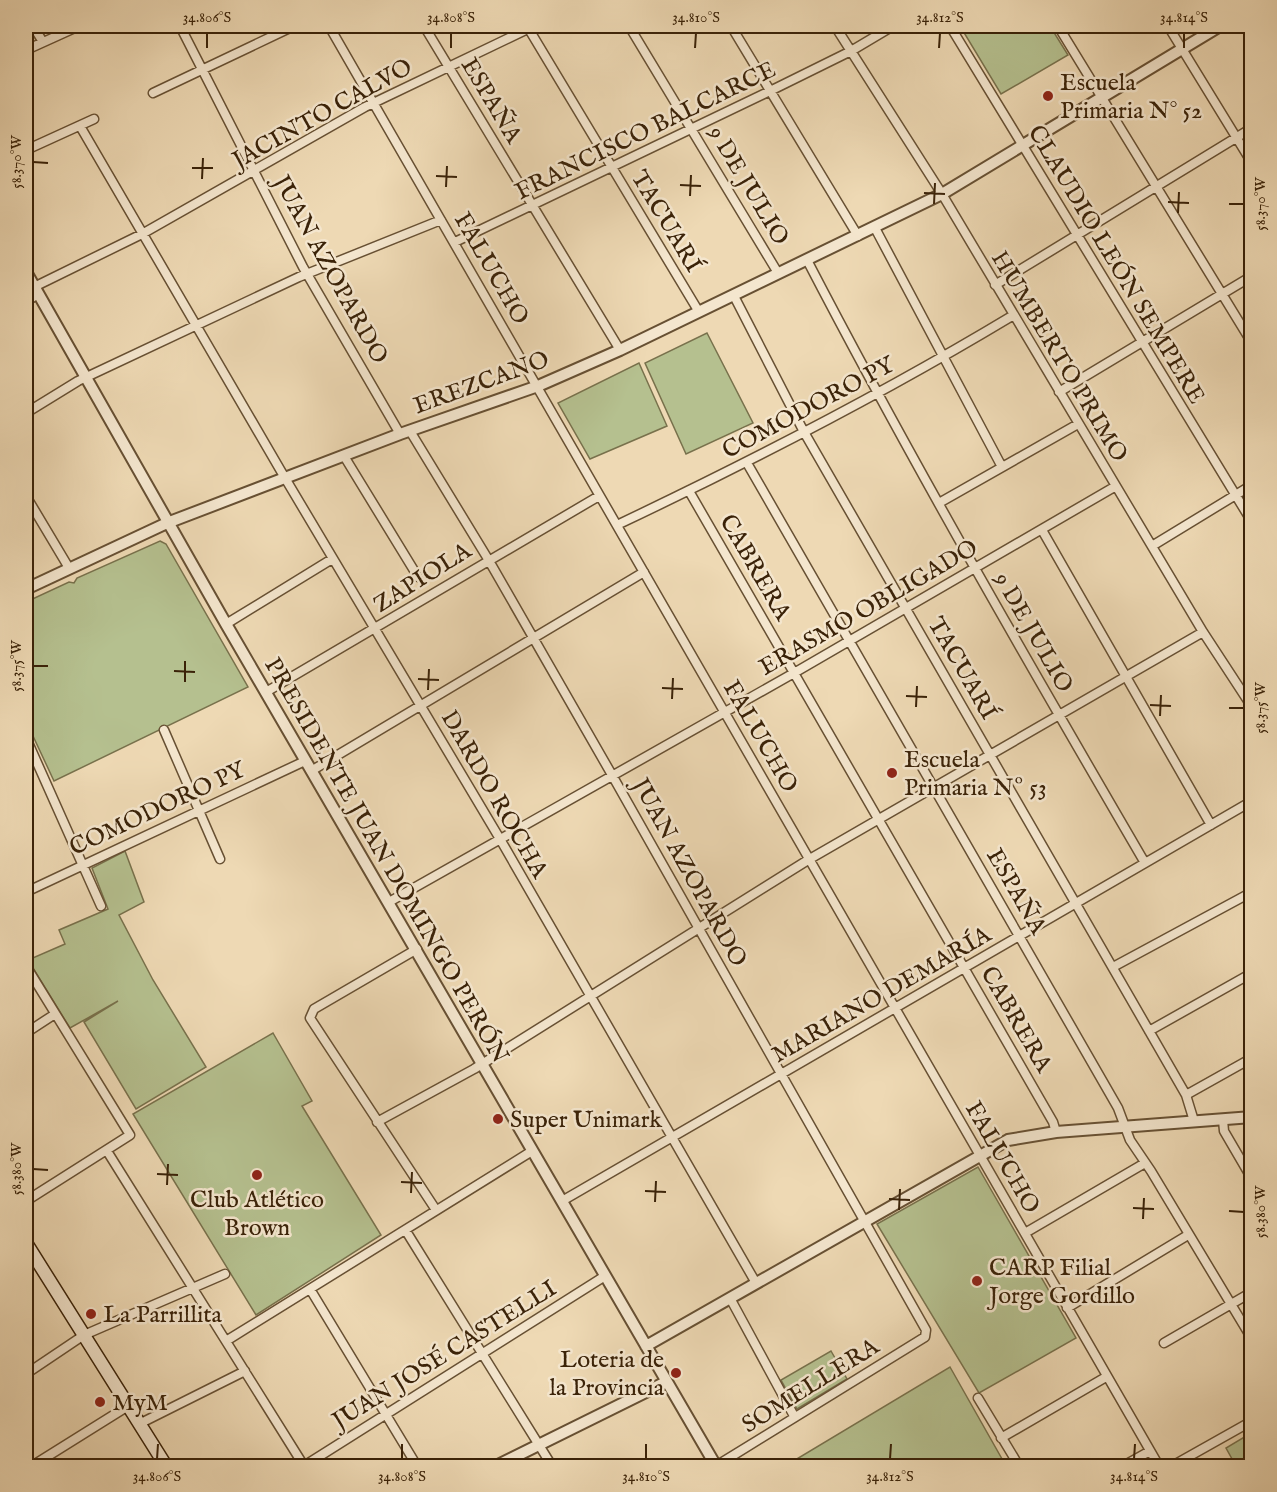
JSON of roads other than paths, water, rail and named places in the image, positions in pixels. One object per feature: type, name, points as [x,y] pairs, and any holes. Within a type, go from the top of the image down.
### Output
[{"type":"main road","points":[[26,1243],[166,1467]]},
{"type":"street","points":[[33,26],[43,42]]},
{"type":"street","points":[[26,50],[79,26]]},
{"type":"street","name":"JUAN AZOPARDO","points":[[180,26],[308,275],[405,432],[488,559],[866,1220],[926,1330],[925,1337]]},
{"type":"street","points":[[153,93],[294,26]]},
{"type":"street","name":"FALUCHO","points":[[329,26],[1159,1467]]},
{"type":"street","name":"ESPAÑA","points":[[424,26],[620,350]]},
{"type":"street","name":"JACINTO CALVO","points":[[26,302],[36,290],[373,104],[530,26]]},
{"type":"street","name":"TACUARÍ","points":[[530,26],[699,312]]},
{"type":"street","name":"9 DE JULIO","points":[[629,26],[693,128],[778,273]]},
{"type":"street","points":[[731,26],[858,236]]},
{"type":"street","name":"HUMBERTO PRIMO","points":[[835,26],[942,194],[1012,316],[1203,632],[1251,704]]},
{"type":"street","name":"FRANCISCO BALCARCE","points":[[455,242],[770,91],[851,51],[893,26]]},
{"type":"street","name":"CLAUDIO LEÓN SEMPERE","points":[[950,26],[1251,522]]},
{"type":"street","points":[[1058,26],[1251,343]]},
{"type":"street","points":[[1168,26],[1251,163]]},
{"type":"street","name":"EREZCANO","points":[[26,589],[167,523],[405,432],[538,386],[620,350],[942,194],[1220,26]]},
{"type":"street","points":[[26,150],[94,119]]},
{"type":"street","name":"DARDO ROCHA","points":[[80,126],[332,559],[500,839],[756,1283]]},
{"type":"street","points":[[994,285],[1251,128]]},
{"type":"street","points":[[26,413],[86,378],[308,275],[441,220]]},
{"type":"street","points":[[875,228],[1002,467]]},
{"type":"street","name":"9 DE JULIO","points":[[807,260],[877,394],[974,568],[1145,862]]},
{"type":"street","name":"PRESIDENTE JUAN DOMINGO PERÓN","points":[[26,272],[167,523],[417,949],[716,1467]]},
{"type":"street","points":[[1059,392],[1251,276]]},
{"type":"street","name":"TACUARÍ","points":[[734,296],[804,432],[1186,1095],[1194,1121]]},
{"type":"street","name":"COMODORO PY","points":[[617,525],[747,463],[944,357],[1012,316]]},
{"type":"street","points":[[939,503],[1078,424]]},
{"type":"street","points":[[344,456],[347,466],[418,577]]},
{"type":"street","name":"ESPAÑA","points":[[747,463],[1118,1108],[1134,1149],[1145,1163],[1251,1339]]},
{"type":"street","points":[[1152,546],[1251,485]]},
{"type":"street","name":"ERASMO OBLIGADO","points":[[389,902],[794,673],[1116,486]]},
{"type":"street","name":"CABRERA","points":[[689,490],[965,967],[1053,1122],[1056,1132]]},
{"type":"street","name":"ZAPIOLA","points":[[266,692],[599,495]]},
{"type":"street","points":[[26,496],[69,568]]},
{"type":"street","points":[[1042,530],[1211,825]]},
{"type":"street","points":[[226,624],[332,559]]},
{"type":"street","name":"COMODORO PY","points":[[26,892],[198,810],[308,766],[421,706],[644,572]]},
{"type":"street","points":[[377,1122],[482,1064],[808,860],[1203,632]]},
{"type":"street","points":[[164,730],[220,859]]},
{"type":"street","points":[[26,738],[101,906]]},
{"type":"street","name":"MARIANO DEMARÍA","points":[[562,1201],[1251,801]]},
{"type":"street","points":[[1113,967],[1251,892]]},
{"type":"street","points":[[417,949],[310,1014],[377,1122],[436,1210]]},
{"type":"street","points":[[26,966],[130,1135],[26,1201]]},
{"type":"street","points":[[1149,1031],[1251,973]]},
{"type":"street","points":[[26,1033],[55,1014]]},
{"type":"street","points":[[1186,1095],[1251,1058]]},
{"type":"street","points":[[646,1346],[979,1154],[1008,1140],[1056,1132],[1251,1118]]},
{"type":"street","points":[[1223,1120],[1224,1131],[1251,1179]]},
{"type":"street","points":[[107,1151],[304,1467]]},
{"type":"street","points":[[226,1341],[532,1151]]},
{"type":"street","points":[[1024,1233],[1145,1163]]},
{"type":"street","points":[[406,1231],[552,1467]]},
{"type":"street","points":[[1067,1308],[1188,1235]]},
{"type":"street","points":[[26,1374],[84,1335],[225,1274]]},
{"type":"street","name":"JUAN JOSÉ CASTELLI","points":[[304,1467],[605,1276]]},
{"type":"street","points":[[310,1289],[417,1467]]},
{"type":"street","points":[[1164,1343],[1251,1292]]},
{"type":"street","points":[[730,1298],[794,1416]]},
{"type":"street","name":"SOMELLERA","points":[[716,1467],[794,1416],[925,1337]]},
{"type":"street","points":[[139,1424],[245,1371]]},
{"type":"street","points":[[1001,1438],[1107,1377]]},
{"type":"street","points":[[496,1467],[666,1382]]},
{"type":"street","points":[[978,1398],[1019,1467]]},
{"type":"street","points":[[32,1467],[128,1406]]},
{"type":"street","points":[[1172,1467],[1251,1421]]},
{"type":"street","points":[[1123,1467],[1150,1451]]},
{"type":"place","name":"Escuela Primaria N° 52","points":[[1048,96]]},
{"type":"place","name":"Escuela Primaria Nº 53","points":[[892,773]]},
{"type":"place","name":"Super Unimark","points":[[498,1119]]},
{"type":"place","name":"Club Atlético Brown","points":[[257,1175]]},
{"type":"place","name":"CARP Filial Jorge Gordillo","points":[[977,1281]]},
{"type":"place","name":"La Parrillita","points":[[91,1314]]},
{"type":"place","name":"Loteria de la Provincia","points":[[676,1373]]},
{"type":"place","name":"MyM","points":[[100,1402]]}]
